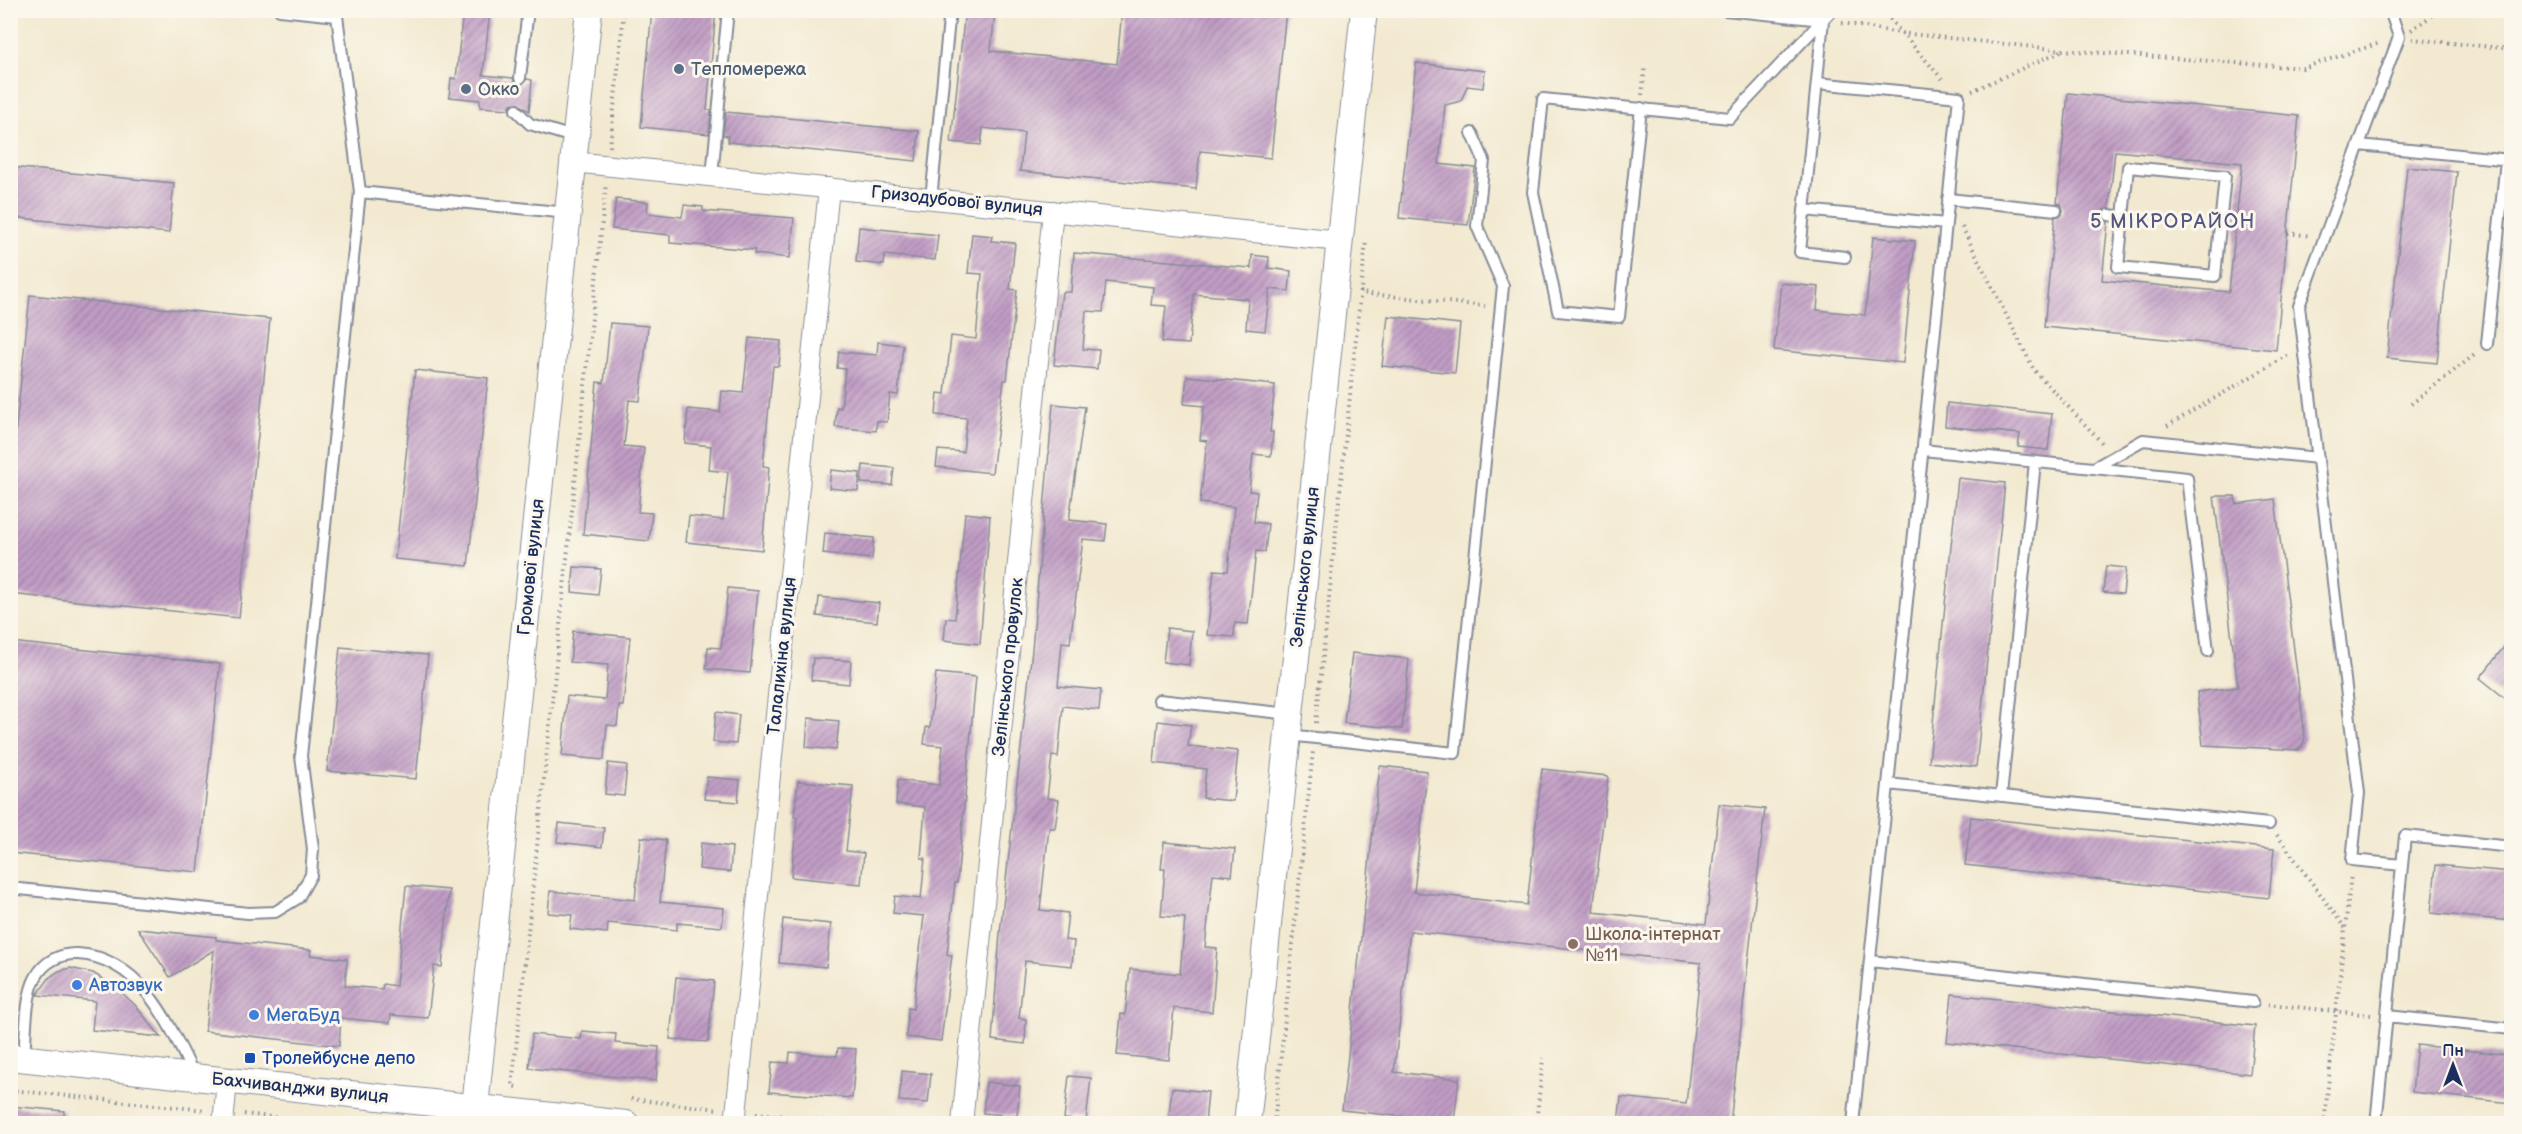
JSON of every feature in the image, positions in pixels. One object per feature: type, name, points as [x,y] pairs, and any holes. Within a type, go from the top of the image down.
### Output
[{"type":"street","name":"Громової вулиця","points":[[474,1115],[589,10]]},
{"type":"street","name":"Зелінського вулиця","points":[[1247,1124],[1364,10]]},
{"type":"street","name":"Гризодубової вулиця","points":[[574,150],[608,165],[1340,241]]},
{"type":"street","name":"Талалихіна вулиця","points":[[735,1117],[829,188]]},
{"type":"street","name":"Зелінського провулок","points":[[962,1124],[1053,211]]},
{"type":"street","name":"Бахчиванджи вулиця","points":[[17,1058],[227,1080],[474,1115],[626,1124]]},
{"type":"street","points":[[223,1118],[227,1080]]},
{"type":"lane","points":[[10,888],[248,913],[275,912],[298,898],[311,875],[313,849],[301,756],[360,192],[337,16],[280,10]]},
{"type":"lane","points":[[520,78],[528,10]]},
{"type":"lane","points":[[712,176],[728,10]]},
{"type":"lane","points":[[931,199],[950,10]]},
{"type":"lane","points":[[1725,10],[1823,20]]},
{"type":"lane","points":[[1641,108],[1619,317],[1558,311],[1533,192],[1543,99],[1641,108],[1730,118],[1832,10]]},
{"type":"lane","points":[[2390,10],[2399,37],[2299,306],[2359,793],[2352,860],[2402,865]]},
{"type":"lane","points":[[1823,20],[1800,252],[1845,257]]},
{"type":"lane","points":[[1817,82],[1959,97],[1853,1124]]},
{"type":"lane","points":[[516,110],[530,124],[574,150]]},
{"type":"lane","points":[[1159,700],[1289,725],[1314,738],[1455,753],[1503,286],[1476,226],[1484,160],[1472,133]]},
{"type":"lane","points":[[2359,145],[2509,160],[2487,344]]},
{"type":"lane","points":[[2128,167],[2225,176],[2215,276],[2118,267],[2124,217],[2128,167]]},
{"type":"lane","points":[[360,192],[568,213]]},
{"type":"lane","points":[[1948,199],[2056,210]]},
{"type":"lane","points":[[1804,210],[1946,224]]},
{"type":"lane","points":[[2109,215],[2124,217]]},
{"type":"lane","points":[[2094,468],[2143,440],[2318,458]]},
{"type":"lane","points":[[1923,450],[2187,478],[2208,651]]},
{"type":"lane","points":[[2001,796],[2035,462]]},
{"type":"lane","points":[[1888,784],[2269,824]]},
{"type":"lane","points":[[2376,1124],[2405,836],[2511,847]]},
{"type":"lane","points":[[17,1058],[35,978],[50,961],[60,956],[84,954],[117,965],[144,987],[177,1041],[195,1077]]},
{"type":"lane","points":[[1870,962],[2253,1002]]},
{"type":"lane","points":[[2387,1016],[2511,1029]]},
{"type":"path","points":[[512,1086],[624,10]]},
{"type":"path","points":[[1882,10],[1959,97],[2063,50]]},
{"type":"path","points":[[1823,20],[1900,33],[2063,50],[2303,68],[2399,37],[2440,10]]},
{"type":"path","points":[[2399,37],[2511,49]]},
{"type":"path","points":[[1643,88],[1645,66]]},
{"type":"path","points":[[1948,199],[2034,370],[2114,456]]},
{"type":"path","points":[[1274,1124],[1367,234]]},
{"type":"path","points":[[1361,293],[1501,307]]},
{"type":"path","points":[[2412,404],[2487,344]]},
{"type":"path","points":[[2143,440],[2304,346]]},
{"type":"path","points":[[2269,824],[2345,928]]},
{"type":"path","points":[[2324,1124],[2352,860]]},
{"type":"path","points":[[2253,1002],[2387,1016]]},
{"type":"path","points":[[1536,1124],[1543,1058]]},
{"type":"path","points":[[10,1090],[223,1118],[335,1124]]},
{"type":"path","points":[[735,1117],[857,1124]]},
{"type":"building","points":[[463,10],[490,10],[483,75],[513,78],[515,84],[520,85],[527,79],[532,80],[529,111],[517,103],[511,104],[509,109],[480,107],[480,100],[449,97],[451,78],[456,79]]},
{"type":"building","points":[[652,10],[716,10],[707,110],[711,110],[709,134],[641,127]]},
{"type":"building","points":[[965,10],[995,10],[991,51],[1117,64],[1122,10],[1286,10],[1271,158],[1200,151],[1196,189],[1020,171],[1024,133],[983,128],[981,145],[951,142]]},
{"type":"building","points":[[1416,63],[1485,71],[1483,88],[1467,86],[1461,101],[1445,105],[1439,164],[1475,168],[1468,225],[1399,218]]},
{"type":"building","points":[[2068,93],[2299,116],[2276,350],[2044,327],[2055,217],[2062,215],[2063,210],[2061,204],[2057,203]],"holes":[[[2115,151],[2242,163],[2229,292],[2102,280],[2108,222],[2102,215],[2104,210],[2109,208]]]},
{"type":"building","points":[[726,112],[919,131],[916,161],[728,142],[728,136],[723,135]]},
{"type":"building","points":[[10,167],[174,183],[169,233],[10,217]]},
{"type":"building","points":[[2407,167],[2457,172],[2437,363],[2387,358]]},
{"type":"building","points":[[616,199],[648,202],[647,213],[682,217],[684,205],[703,207],[703,211],[794,218],[790,258],[754,254],[755,250],[670,243],[670,235],[612,229]]},
{"type":"building","points":[[859,227],[938,235],[935,260],[885,255],[884,265],[856,262]]},
{"type":"building","points":[[972,234],[992,236],[991,241],[1015,243],[1010,289],[1017,290],[1007,380],[1004,380],[992,473],[936,467],[938,450],[963,452],[967,418],[936,415],[938,393],[945,394],[951,336],[976,339],[982,274],[968,273]]},
{"type":"building","points":[[1873,237],[1915,241],[1903,363],[1774,350],[1781,283],[1819,287],[1817,310],[1865,315]]},
{"type":"building","points":[[1074,253],[1251,268],[1252,255],[1269,257],[1268,268],[1291,271],[1289,291],[1270,289],[1265,331],[1246,329],[1248,299],[1194,294],[1189,344],[1162,342],[1166,306],[1151,305],[1153,287],[1106,282],[1103,312],[1086,311],[1083,349],[1099,350],[1097,369],[1054,365],[1062,292],[1071,292]]},
{"type":"building","points":[[30,295],[270,319],[239,618],[10,594],[10,484]]},
{"type":"building","points":[[1388,316],[1460,324],[1455,373],[1382,366]]},
{"type":"building","points":[[610,323],[648,326],[640,401],[629,400],[624,446],[644,448],[638,512],[652,513],[649,541],[583,534],[597,382],[604,383]]},
{"type":"building","points":[[749,338],[781,341],[779,366],[773,366],[763,466],[769,467],[762,550],[686,542],[689,516],[723,520],[728,472],[709,470],[711,446],[685,443],[688,409],[720,412],[722,391],[743,393]]},
{"type":"building","points":[[878,342],[903,345],[898,395],[890,394],[887,422],[877,421],[876,431],[835,427],[837,407],[841,408],[845,369],[837,368],[839,352],[877,355]]},
{"type":"building","points":[[415,370],[488,378],[468,566],[395,559]]},
{"type":"building","points":[[1187,376],[1275,385],[1270,432],[1273,432],[1271,456],[1253,454],[1249,491],[1257,492],[1254,522],[1268,524],[1265,552],[1256,551],[1248,624],[1235,623],[1234,637],[1207,635],[1214,570],[1228,571],[1234,507],[1200,503],[1207,441],[1200,440],[1204,406],[1184,404]]},
{"type":"building","points":[[1947,403],[2052,414],[2048,450],[2018,447],[2020,434],[1945,426]]},
{"type":"building","points":[[1053,404],[1085,407],[1069,520],[1107,524],[1105,541],[1083,539],[1070,643],[1062,642],[1058,686],[1101,690],[1099,710],[1063,706],[1058,757],[1052,756],[1047,798],[1059,800],[1055,828],[1049,828],[1040,910],[1068,913],[1065,940],[1074,941],[1072,966],[1025,961],[1019,1018],[1026,1019],[1025,1044],[992,1040],[1000,933],[1032,650]]},
{"type":"building","points":[[863,465],[894,468],[892,485],[861,483]]},
{"type":"building","points":[[831,470],[860,473],[858,491],[829,488]]},
{"type":"building","points":[[1958,478],[2005,483],[1976,767],[1929,762]]},
{"type":"building","points":[[2214,496],[2235,496],[2236,504],[2275,499],[2305,737],[2302,747],[2298,750],[2203,745],[2197,692],[2238,687]]},
{"type":"building","points":[[965,513],[990,516],[980,644],[944,640],[946,618],[955,619]]},
{"type":"building","points":[[825,533],[874,538],[872,559],[823,554]]},
{"type":"building","points":[[2106,566],[2126,568],[2123,594],[2103,592]]},
{"type":"building","points":[[574,567],[601,569],[598,595],[572,592]]},
{"type":"building","points":[[728,588],[758,591],[750,673],[706,669],[708,647],[721,648]]},
{"type":"building","points":[[819,597],[879,603],[877,622],[817,616]]},
{"type":"building","points":[[1167,628],[1192,631],[1189,665],[1163,662]]},
{"type":"building","points":[[573,631],[630,637],[623,706],[619,706],[617,726],[607,725],[604,760],[562,756],[567,696],[605,700],[608,665],[570,662]]},
{"type":"building","points":[[2511,638],[2511,703],[2480,678]]},
{"type":"building","points":[[10,642],[220,664],[198,872],[10,853]]},
{"type":"building","points":[[340,647],[428,655],[416,779],[327,771]]},
{"type":"building","points":[[1352,653],[1409,659],[1402,729],[1344,723]]},
{"type":"building","points":[[813,658],[851,661],[849,684],[811,680]]},
{"type":"building","points":[[936,673],[976,677],[957,883],[955,883],[947,955],[952,955],[941,1041],[906,1037],[908,1008],[913,1009],[924,916],[893,913],[895,896],[921,899],[925,858],[921,858],[925,807],[896,804],[898,780],[939,785],[943,746],[924,744],[926,727],[930,728]]},
{"type":"building","points":[[716,712],[739,715],[736,744],[713,742]]},
{"type":"building","points":[[808,718],[839,721],[836,750],[806,747]]},
{"type":"building","points":[[1158,721],[1191,725],[1188,746],[1238,751],[1233,801],[1203,798],[1206,769],[1154,763]]},
{"type":"building","points":[[608,763],[627,765],[624,796],[605,794]]},
{"type":"building","points":[[1380,766],[1427,771],[1414,892],[1527,905],[1542,769],[1608,776],[1593,912],[1706,924],[1719,804],[1765,809],[1730,1124],[1618,1124],[1621,1097],[1686,1104],[1701,963],[1410,931],[1394,1072],[1459,1079],[1454,1122],[1342,1110]]},
{"type":"building","points":[[707,777],[740,780],[738,802],[704,799]]},
{"type":"building","points":[[798,781],[853,786],[846,851],[864,853],[861,884],[791,877]]},
{"type":"building","points":[[1971,817],[2274,849],[2269,898],[1965,865]]},
{"type":"building","points":[[559,823],[604,828],[602,847],[557,842]]},
{"type":"building","points":[[641,837],[666,840],[660,902],[724,908],[722,927],[677,923],[677,930],[608,923],[607,933],[570,929],[572,915],[548,913],[550,891],[635,900]]},
{"type":"building","points":[[1164,842],[1235,849],[1232,876],[1213,874],[1205,947],[1217,948],[1212,1012],[1174,1008],[1169,1060],[1117,1055],[1121,1014],[1125,1015],[1130,969],[1180,974],[1185,918],[1161,916],[1165,869],[1161,869]]},
{"type":"building","points":[[701,843],[732,847],[730,872],[699,869]]},
{"type":"building","points":[[2436,865],[2511,872],[2511,921],[2431,913]]},
{"type":"building","points":[[406,886],[449,890],[442,967],[434,966],[428,1018],[391,1015],[390,1023],[341,1018],[339,1046],[205,1031],[214,950],[170,977],[138,929],[311,950],[310,955],[347,959],[345,986],[382,989],[383,984],[396,986]]},
{"type":"building","points":[[783,919],[831,924],[826,967],[779,963]]},
{"type":"building","points":[[70,968],[93,973],[116,987],[135,1005],[161,1037],[92,1030],[95,1001],[37,995],[50,977]]},
{"type":"building","points":[[676,977],[714,981],[708,1042],[670,1039]]},
{"type":"building","points":[[1952,994],[2255,1026],[2250,1074],[1947,1042]]},
{"type":"building","points":[[582,1031],[616,1034],[615,1043],[659,1047],[656,1081],[529,1068],[532,1034],[581,1039]]},
{"type":"building","points":[[2417,1045],[2511,1055],[2511,1103],[2412,1092]]},
{"type":"building","points":[[838,1048],[856,1049],[852,1098],[769,1092],[772,1062],[789,1063],[790,1052],[837,1056]]},
{"type":"building","points":[[902,1071],[931,1074],[928,1103],[899,1101]]},
{"type":"building","points":[[1069,1076],[1091,1078],[1086,1121],[1064,1119]]},
{"type":"building","points":[[986,1082],[1020,1086],[1017,1116],[983,1113]]},
{"type":"building","points":[[1172,1088],[1208,1092],[1205,1124],[1168,1124]]},
{"type":"building","points":[[10,1106],[64,1111],[64,1124],[10,1124]]},
{"type":"place","name":"Тепломережа","points":[[679,69]]},
{"type":"place","name":"Окко","points":[[466,89]]},
{"type":"place","name":"Школа-інтернат №11","points":[[1573,944]]},
{"type":"place","name":"Автозвук","points":[[77,985]]},
{"type":"place","name":"МегаБуд","points":[[254,1015]]},
{"type":"place","name":"Тролейбусне депо","points":[[250,1058]]},
{"type":"district","name":"5 МІКРОРАЙОН","points":[[2173,222]]}]
